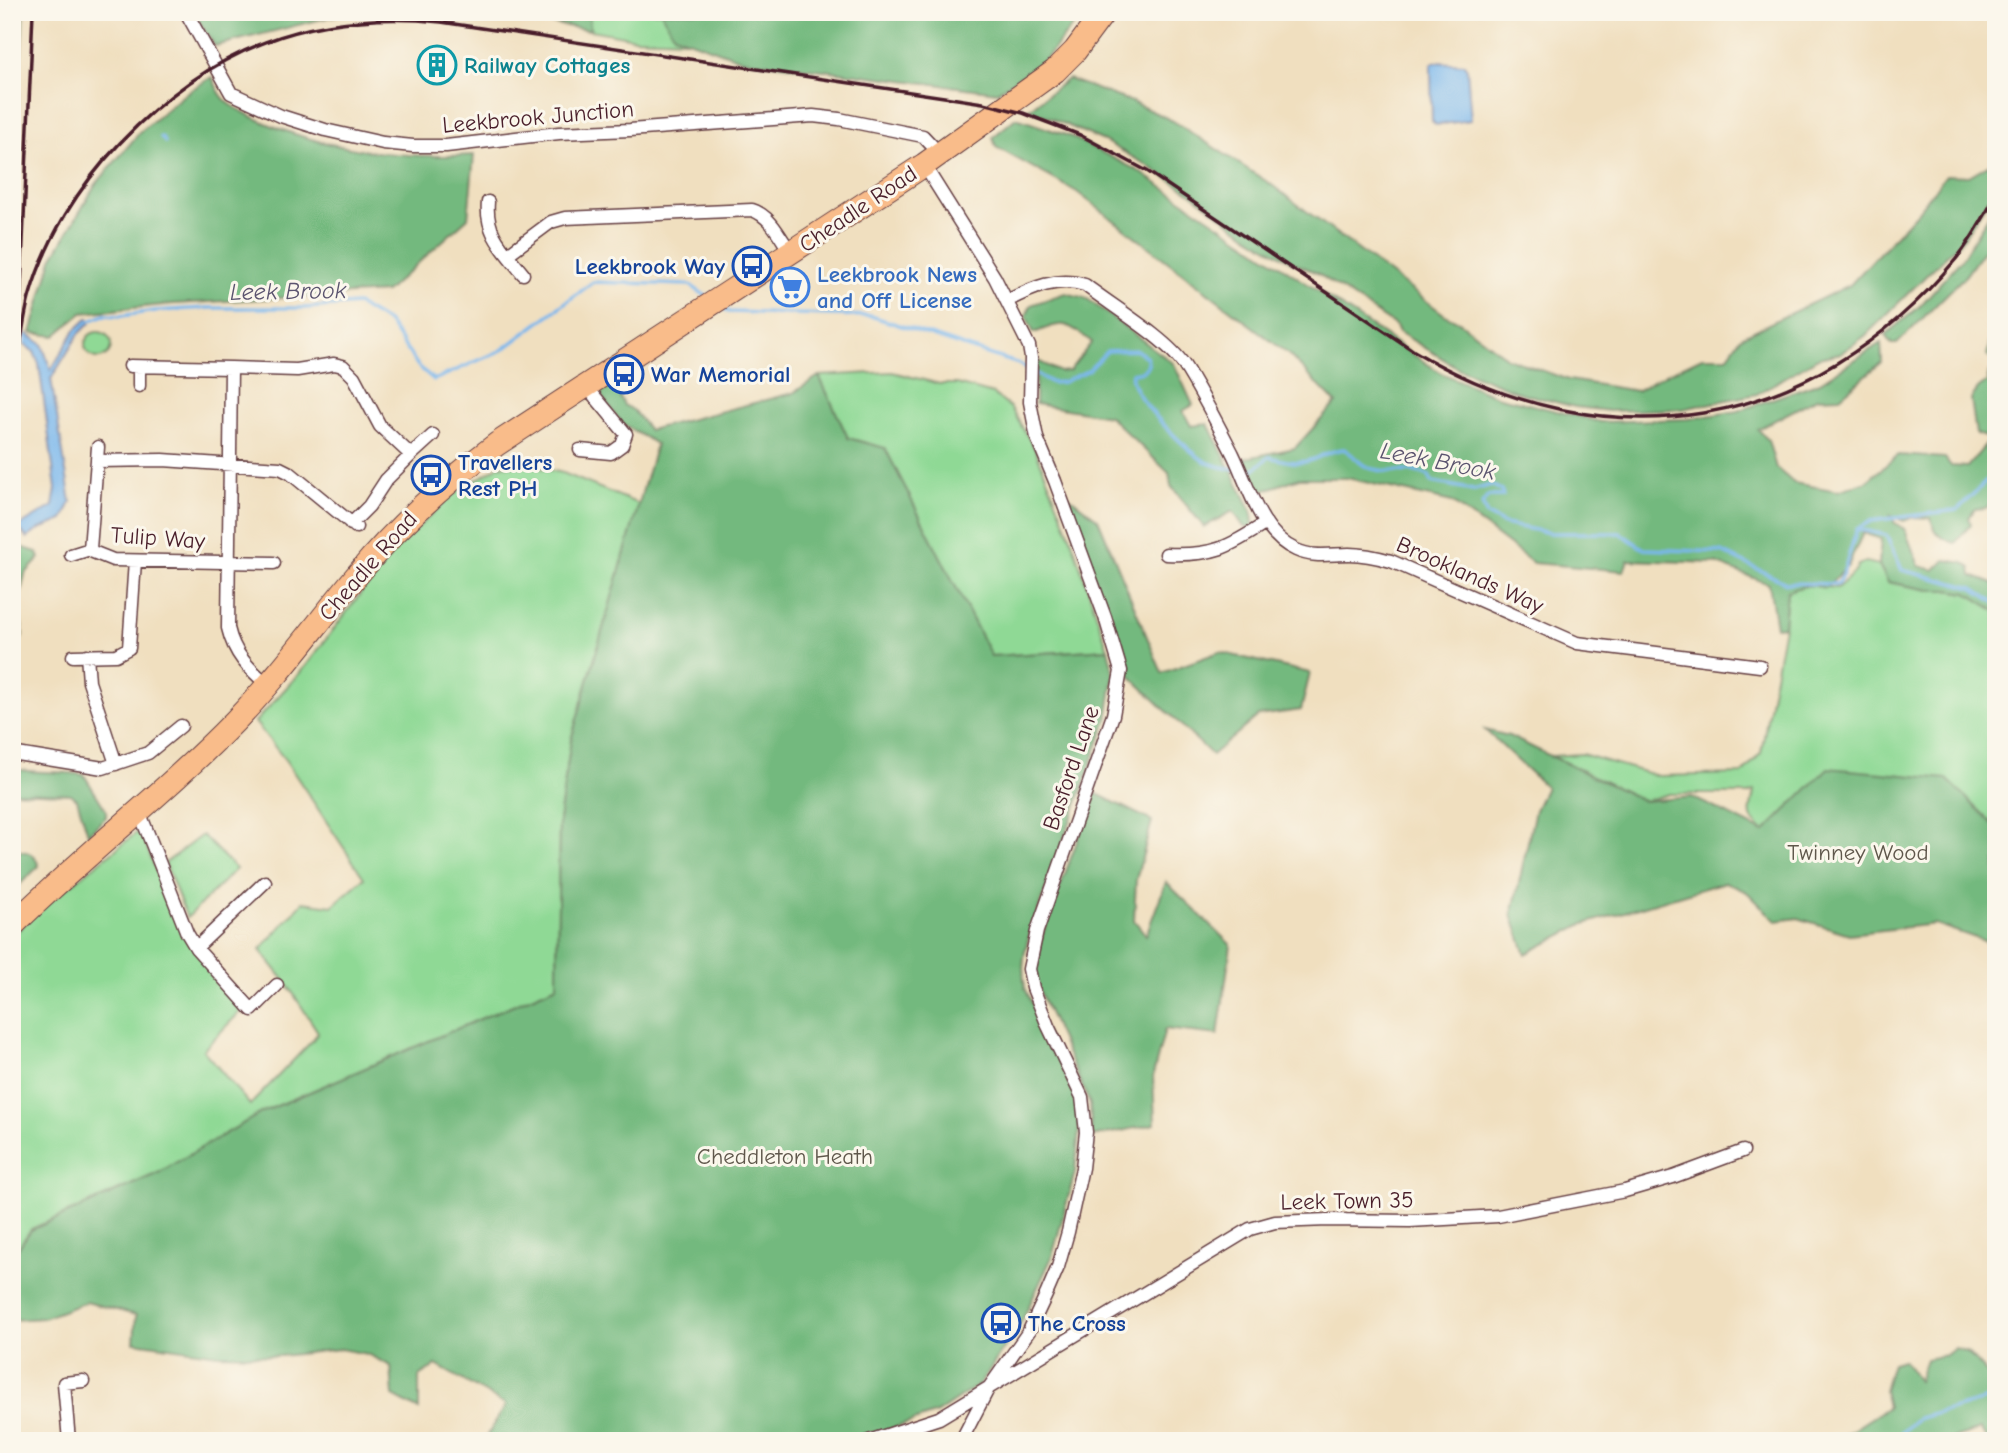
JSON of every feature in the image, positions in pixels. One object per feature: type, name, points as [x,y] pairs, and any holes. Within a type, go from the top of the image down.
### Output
[{"type":"highway","name":"Cheadle Road","points":[[12,926],[54,885],[200,756],[268,685],[359,572],[418,508],[459,472],[497,444],[932,159],[1055,71],[1075,51],[1104,12]]},
{"type":"street","name":"Leekbrook Junction","points":[[186,12],[231,93],[281,117],[383,143],[446,146],[559,133],[813,116],[923,136],[932,159]]},
{"type":"street","name":"Basford Lane","points":[[932,159],[966,230],[1007,301],[1029,346],[1030,402],[1037,438],[1105,617],[1121,671],[1113,715],[1037,931],[1029,969],[1033,988],[1048,1026],[1082,1097],[1086,1132],[1082,1168],[1065,1244],[1046,1295],[1029,1331],[988,1389],[961,1441]]},
{"type":"street","points":[[488,202],[488,225],[523,274]]},
{"type":"street","points":[[508,254],[551,222],[565,218],[752,210],[769,220],[791,253]]},
{"type":"street","name":"Brooklands Way","points":[[1007,301],[1028,290],[1062,281],[1085,285],[1176,355],[1234,457],[1245,486],[1266,523],[1278,537],[1297,551],[1311,555],[1371,555],[1391,561],[1577,643],[1760,666]]},
{"type":"street","points":[[138,386],[134,366],[297,370],[334,364],[343,366],[354,377],[380,426],[411,455]]},
{"type":"street","points":[[231,368],[227,612],[231,640],[243,664],[268,685]]},
{"type":"street","points":[[580,450],[611,453],[622,445],[625,434],[586,386]]},
{"type":"street","points":[[97,461],[163,460],[281,468],[354,526],[386,480],[433,435]]},
{"type":"street","name":"Tulip Way","points":[[90,549],[98,447]]},
{"type":"street","points":[[1166,554],[1214,552],[1266,523]]},
{"type":"street","name":"Tulip Way","points":[[71,555],[90,549]]},
{"type":"street","name":"Tulip Way","points":[[90,549],[113,560],[274,563]]},
{"type":"street","points":[[73,656],[116,655],[129,648],[135,561]]},
{"type":"street","points":[[88,655],[89,682],[116,764]]},
{"type":"street","points":[[17,754],[97,768],[148,753],[181,726]]},
{"type":"street","points":[[138,811],[187,933],[196,948],[252,1010],[277,985]]},
{"type":"street","points":[[196,948],[265,882]]},
{"type":"street","name":"Leek Town 35","points":[[869,1441],[939,1418],[1244,1231],[1259,1226],[1275,1222],[1410,1221],[1498,1216],[1625,1191],[1743,1151]]},
{"type":"street","points":[[69,1441],[64,1383],[82,1381]]},
{"type":"green space","points":[[12,12],[24,12],[12,184]]},
{"type":"green space","points":[[193,12],[338,12],[342,14],[215,46]]},
{"type":"green space","points":[[483,12],[589,12],[590,30]]},
{"type":"green space","points":[[589,12],[661,12],[674,35],[687,40],[634,38],[590,30]]},
{"type":"green space","points":[[661,12],[1084,12],[1044,61],[997,92],[743,60],[674,35]]},
{"type":"green space","points":[[212,77],[225,100],[232,106],[305,137],[333,145],[389,153],[474,155],[468,218],[386,292],[173,304],[82,313],[55,336],[31,333],[52,259],[96,184],[140,132],[186,93]]},
{"type":"green space","points":[[1068,79],[1132,102],[1173,121],[1269,183],[1507,358],[1569,380],[1637,391],[1702,357],[1727,357],[1741,337],[1850,285],[1918,211],[1946,175],[1969,176],[1993,162],[1996,164],[1996,187],[1963,239],[1865,336],[1841,353],[1818,358],[1757,394],[1682,409],[1609,411],[1575,407],[1517,392],[1460,369],[1399,332],[1396,326],[1317,273],[1292,262],[1248,236],[1188,191],[1143,163],[1104,141],[1029,109]]},
{"type":"green space","points":[[1016,118],[1072,137],[1137,170],[1441,373],[1496,396],[1601,422],[1688,419],[1738,411],[1820,382],[1881,343],[1882,362],[1840,397],[1817,398],[1758,429],[1768,440],[1776,468],[1794,483],[1838,491],[1867,481],[1898,455],[1945,458],[1951,466],[1967,467],[1991,439],[1976,434],[1971,399],[1987,382],[1989,372],[1996,369],[1996,498],[1986,508],[1975,509],[1969,518],[1971,524],[1955,543],[1939,534],[1931,518],[1913,517],[1904,521],[1891,516],[1895,523],[1905,530],[1919,566],[1934,570],[1945,560],[1964,563],[1971,568],[1972,576],[1996,585],[1996,611],[1967,593],[1930,590],[1888,582],[1879,565],[1881,539],[1863,533],[1848,566],[1826,588],[1809,585],[1787,591],[1784,626],[1776,627],[1769,584],[1715,563],[1628,560],[1624,571],[1533,563],[1452,502],[1347,478],[1299,478],[1257,493],[1242,459],[1295,448],[1336,403],[1288,354],[1077,192],[996,147],[993,137]]},
{"type":"green space","points":[[1996,203],[1996,233],[1966,275],[1897,344],[1891,344],[1885,335],[1919,307],[1961,260]]},
{"type":"green space","points":[[1065,293],[1086,298],[1174,364],[1193,405],[1183,411],[1191,426],[1208,424],[1251,509],[1252,527],[1244,527],[1233,511],[1204,527],[1171,486],[1169,473],[1109,416],[1035,404],[1036,360],[1060,372],[1069,371],[1092,342],[1065,325],[1034,333],[1026,316],[1031,305]]},
{"type":"green space","points":[[1996,323],[1996,360],[1987,356],[1993,324]]},
{"type":"green space","points":[[98,332],[107,336],[111,345],[107,354],[98,358],[89,354],[85,345],[89,336]]},
{"type":"green space","points":[[892,372],[940,384],[957,384],[993,394],[1011,408],[1036,451],[1070,535],[1108,649],[991,656],[885,448],[848,438],[819,376]]},
{"type":"green space","name":"Cheddleton Heath","points":[[819,376],[848,438],[885,448],[991,656],[1108,649],[1114,674],[1107,720],[1031,930],[1023,966],[1025,988],[1076,1098],[1079,1130],[1075,1172],[1052,1257],[1022,1321],[980,1384],[937,1413],[857,1441],[484,1441],[506,1405],[436,1365],[419,1377],[419,1410],[393,1396],[391,1366],[367,1354],[340,1349],[281,1356],[218,1354],[134,1342],[136,1315],[86,1302],[44,1318],[12,1320],[12,1257],[31,1230],[158,1173],[263,1112],[557,986],[559,820],[571,740],[656,444],[622,424],[598,392],[614,385],[624,405],[633,410],[649,430],[793,393]]},
{"type":"green space","points":[[500,465],[536,467],[563,473],[639,504],[571,740],[559,820],[557,986],[263,1112],[158,1173],[31,1229],[12,1257],[12,937],[35,913],[140,830],[167,899],[244,1008],[203,1050],[250,1105],[318,1032],[285,981],[260,950],[303,902],[332,906],[364,878],[286,761],[255,722],[305,667],[392,552],[452,495]]},
{"type":"green space","points":[[1064,493],[1098,519],[1162,673],[1219,652],[1310,673],[1301,710],[1258,716],[1212,755],[1129,675]]},
{"type":"green space","points":[[18,546],[37,552],[40,558],[25,574],[18,606],[23,634],[12,662],[12,551]]},
{"type":"green space","points":[[1866,562],[1879,565],[1888,582],[1930,590],[1967,593],[1996,611],[1996,827],[1947,779],[1764,832],[1750,813],[1754,791],[1748,794],[1669,794],[1644,801],[1552,756],[1582,754],[1658,776],[1742,774],[1761,753],[1784,626],[1787,591],[1809,585],[1837,588],[1855,572],[1858,565]]},
{"type":"green space","name":"Twinney Wood","points":[[1485,730],[1509,736],[1644,801],[1692,797],[1764,832],[1828,768],[1947,779],[1996,827],[1996,945],[1935,924],[1849,934],[1798,918],[1776,921],[1747,892],[1725,882],[1581,925],[1526,954],[1512,915],[1535,810],[1546,787]]},
{"type":"green space","points":[[12,768],[84,775],[106,810],[106,817],[88,834],[77,799],[71,794],[12,792]]},
{"type":"green space","points":[[1095,793],[1152,821],[1136,880],[1134,920],[1146,935],[1166,882],[1231,945],[1218,1035],[1165,1029],[1153,1075],[1155,1124],[1092,1137],[1090,1104],[1038,988],[1035,967],[1043,933]]},
{"type":"green space","points":[[202,835],[236,869],[187,918],[165,863]]},
{"type":"green space","points":[[12,850],[29,853],[39,866],[12,892]]},
{"type":"green space","points":[[1955,1348],[1967,1352],[1989,1376],[1996,1376],[1996,1441],[1989,1441],[1980,1430],[1946,1441],[1828,1441],[1840,1438],[1888,1407],[1884,1390],[1892,1363],[1903,1360],[1918,1381],[1926,1359],[1946,1355]]},
{"type":"water","points":[[1431,64],[1464,64],[1467,69],[1471,120],[1436,125],[1432,121]]},
{"type":"water","points":[[88,318],[90,323],[78,335],[51,379],[71,502],[63,520],[40,529],[27,538],[18,527],[53,506],[56,489],[39,364],[34,352],[12,335],[12,324],[42,344],[51,370],[75,330]]},
{"type":"pier","points":[[12,320],[26,328],[24,346],[12,339]]},
{"type":"waterway","points":[[161,137],[165,142]]},
{"type":"waterway","name":"Leek Brook","points":[[87,322],[104,315],[121,316],[155,311],[305,308],[357,304],[389,323],[418,366],[434,380],[502,350],[593,282],[690,285],[706,296]]},
{"type":"waterway","name":"Leek Brook","points":[[721,306],[729,312],[871,316],[1028,369]]},
{"type":"waterway","name":"Leek Brook","points":[[1034,373],[1052,383],[1063,382],[1089,370],[1107,351],[1136,350],[1147,357],[1148,365],[1143,371],[1132,373],[1133,382],[1147,406],[1204,461],[1237,469]]},
{"type":"waterway","name":"Leek Brook","points":[[1244,470],[1253,470],[1269,457],[1300,462],[1344,449],[1372,469],[1423,473],[1429,476],[1432,482],[1474,490],[1491,485],[1501,490],[1503,496],[1488,496],[1482,504],[1487,515],[1504,524],[1551,533],[1620,533],[1644,549],[1722,552],[1786,583],[1837,584],[1843,574],[1857,529],[1871,521],[1957,510],[1996,472]]},
{"type":"waterway","points":[[1857,529],[1886,535],[1902,570],[1973,588],[1996,603]]},
{"type":"waterway","points":[[1893,1441],[1916,1419],[1996,1397]]},
{"type":"railway","points":[[20,310],[33,12]]},
{"type":"railway","points":[[17,366],[27,306],[44,255],[77,196],[120,143],[154,110],[190,82],[227,60],[266,42],[306,30],[349,22],[441,22],[983,103],[1023,113],[1080,135],[1147,171],[1414,351],[1487,387],[1560,409],[1632,418],[1703,413],[1772,395],[1837,363],[1899,318],[1956,259],[1996,196]]},
{"type":"railway","points":[[12,443],[17,359]]},
{"type":"place","name":"Railway Cottages","points":[[437,65]]},
{"type":"place","name":"Leekbrook Way","points":[[752,266]]},
{"type":"place","name":"Leekbrook News and Off License","points":[[790,287]]},
{"type":"place","name":"War Memorial","points":[[624,374]]},
{"type":"place","name":"Travellers Rest PH","points":[[431,475]]},
{"type":"place","name":"The Cross","points":[[1001,1323]]}]
